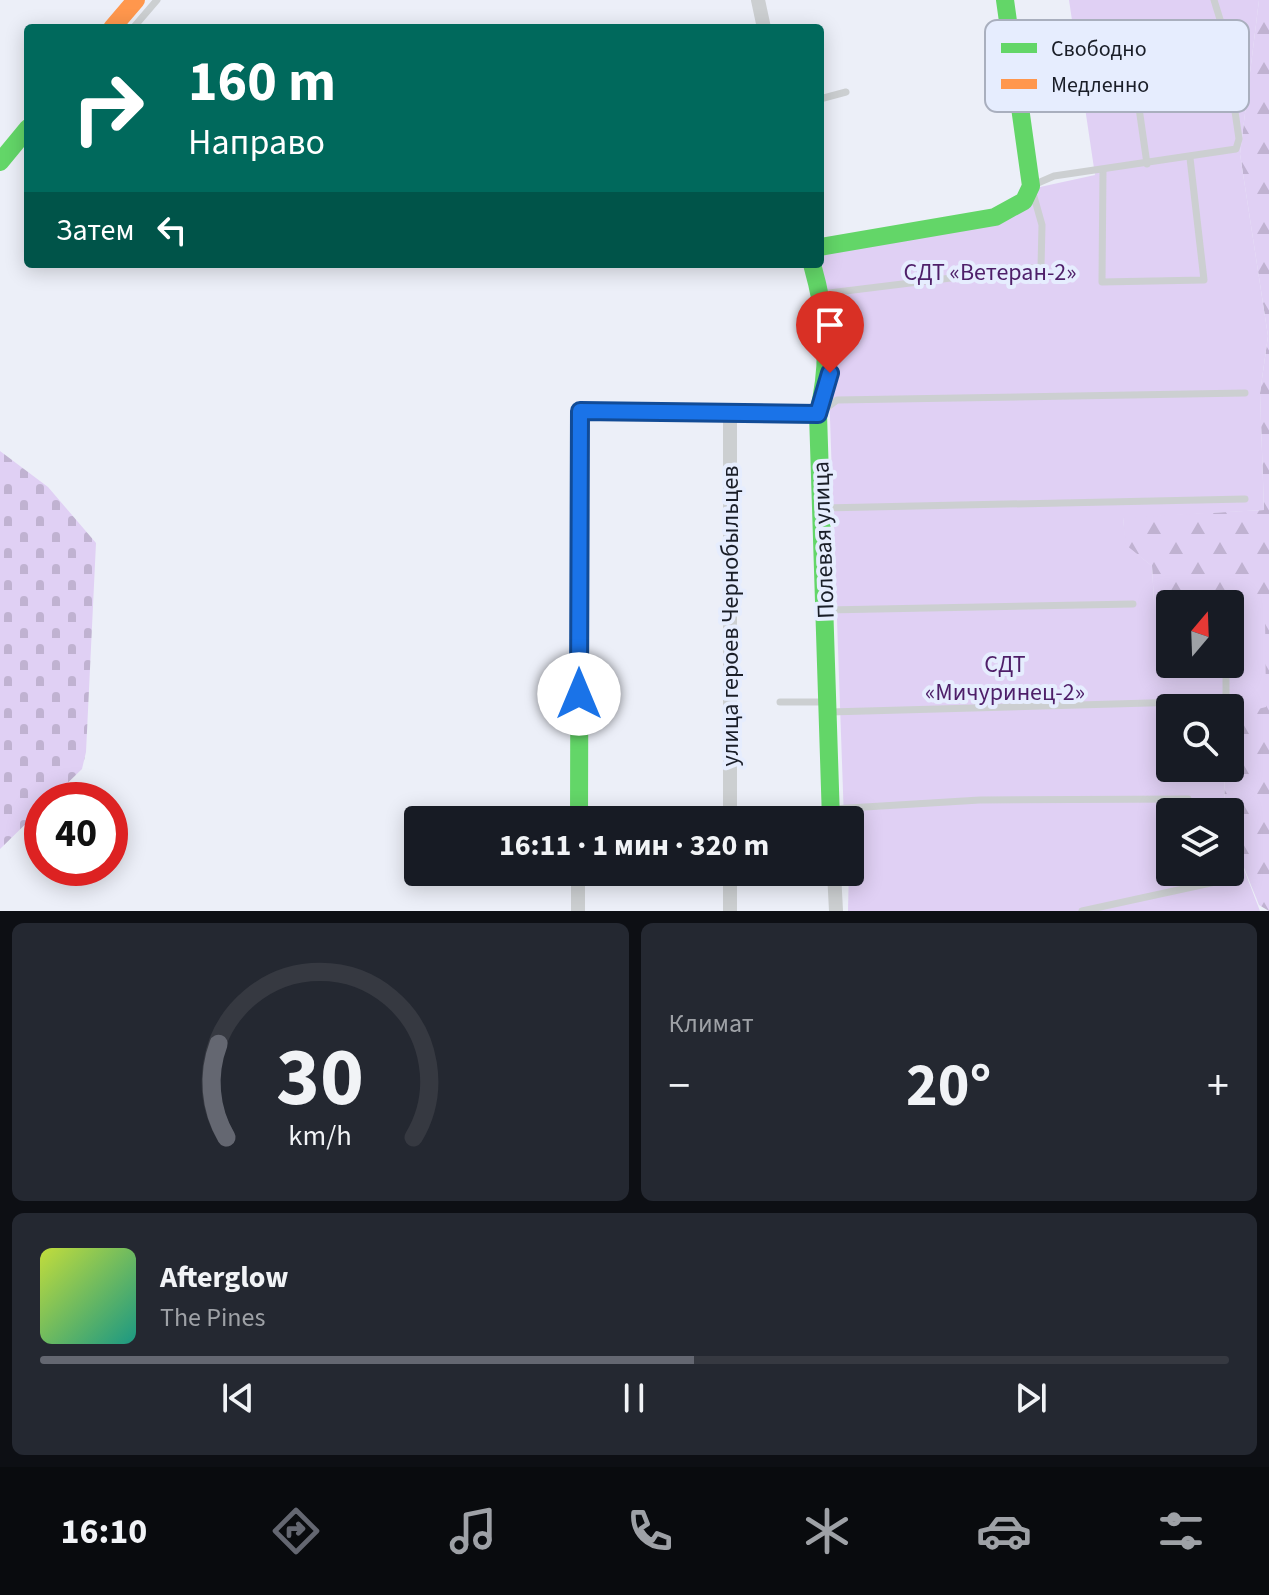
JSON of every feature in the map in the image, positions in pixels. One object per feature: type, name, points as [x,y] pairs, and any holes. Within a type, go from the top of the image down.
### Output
[{"type":"street","points":[[115,24],[136,0]]},
{"type":"street","points":[[758,0],[763,24]]},
{"type":"street","points":[[1005,0],[1008,20]]},
{"type":"street","points":[[824,246],[995,217],[1024,201],[1031,186],[1021,112]]},
{"type":"street","points":[[0,162],[24,133]]},
{"type":"street","name":"Полевая улица","points":[[813,268],[829,334],[830,373],[818,414],[830,806]]},
{"type":"street","points":[[579,806],[580,411],[818,414]]},
{"type":"street","name":"улица героев Чернобыльцев","points":[[730,412],[730,806]]},
{"type":"street","points":[[578,886],[578,911]]},
{"type":"street","points":[[730,886],[730,911]]},
{"type":"street","points":[[835,886],[836,911]]},
{"type":"lane","points":[[136,24],[157,0]]},
{"type":"lane","points":[[1214,0],[1220,20]]},
{"type":"lane","points":[[824,98],[846,92]]},
{"type":"lane","points":[[1140,112],[1147,164]]},
{"type":"lane","points":[[821,294],[1041,267],[1042,225],[1031,186],[1054,176],[1227,153],[1236,149],[1239,139],[1235,112]]},
{"type":"lane","points":[[1103,170],[1102,282],[1204,280],[1190,158]]},
{"type":"lane","points":[[818,414],[837,400],[1245,393]]},
{"type":"lane","points":[[823,508],[1245,499]]},
{"type":"lane","points":[[825,610],[1133,604]]},
{"type":"lane","points":[[780,702],[828,707],[1220,701],[1226,695],[1226,678]]},
{"type":"lane","points":[[864,812],[980,800],[1156,799]]},
{"type":"lane","points":[[1082,911],[1197,886]]},
{"type":"green space","name":"СДТ «Мичуринец-2»","points":[[1069,0],[1259,0],[1249,81],[1249,20],[1072,20]]},
{"type":"green space","points":[[1259,0],[1269,0],[1269,911],[1259,905],[1244,868],[1244,798],[1224,798],[1225,782],[1244,782],[1244,590],[1156,590],[1154,602],[1152,566],[1125,545],[1123,517],[1264,510],[1260,393],[1268,336],[1240,154],[1245,112],[1249,112],[1249,81]]},
{"type":"green space","name":"СДТ «Мичуринец-2»","points":[[1086,112],[1245,112],[1240,154],[1268,336],[1260,393],[1264,510],[1123,518],[1126,545],[1152,566],[1156,602],[1156,678],[1244,678],[1244,601],[1265,612],[1266,707],[1244,712],[1244,694],[1156,694],[1156,782],[1225,782],[1224,798],[1156,798],[1156,886],[1244,886],[1244,869],[1260,911],[848,911],[849,886],[864,886],[864,806],[844,806],[829,390],[821,268],[824,268],[824,252],[1026,210],[1040,187],[1095,175]]},
{"type":"green space","points":[[0,451],[48,487],[96,543],[86,752],[82,769],[69,782],[24,782],[24,826],[0,849]]},
{"type":"traffic: fast","points":[[1005,0],[1008,20]]},
{"type":"traffic: fast","points":[[824,246],[995,217],[1024,201],[1031,186],[1021,112]]},
{"type":"traffic: fast","points":[[0,162],[24,133]]},
{"type":"traffic: fast","points":[[813,268],[826,339],[825,376],[818,414],[831,806]]},
{"type":"traffic: fast","points":[[579,806],[580,411],[673,412]]},
{"type":"traffic: slow","points":[[115,24],[136,0]]},
{"type":"traffic: slow","points":[[673,412],[818,414]]},
{"type":"route","points":[[579,694],[580,411],[818,414],[830,373]]},
{"type":"park label","name":"СДТ «Ветеран-2»","points":[[990,272]]}]
